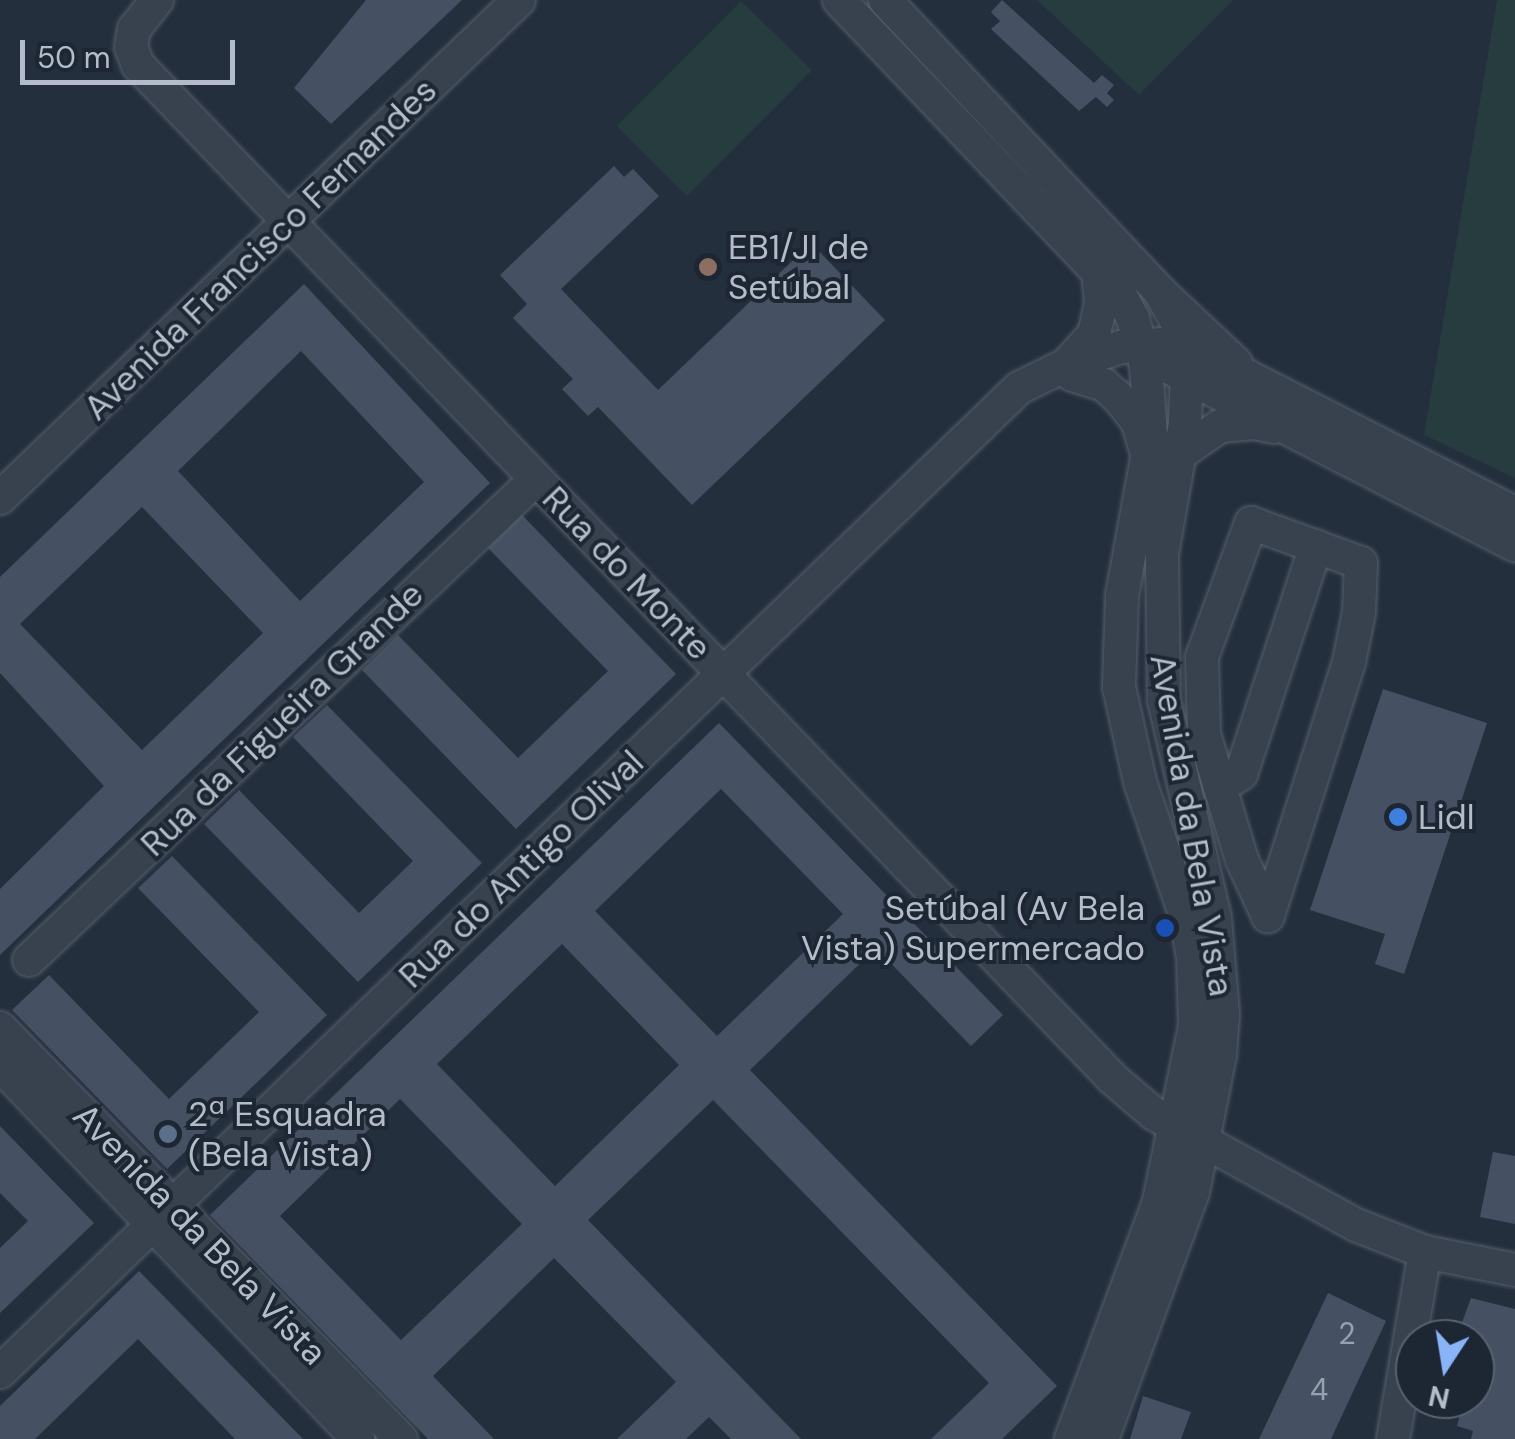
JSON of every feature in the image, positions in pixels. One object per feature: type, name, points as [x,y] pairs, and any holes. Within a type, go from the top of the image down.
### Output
[{"type":"street","name":"Rua do Monte","points":[[157,0],[134,29],[132,47],[138,64],[1112,1078],[1188,1133],[1356,1226],[1426,1252],[1515,1270]]},
{"type":"street","name":"Avenida Francisco Fernandes","points":[[0,498],[519,0]]},
{"type":"street","name":"Avenida da Bela Vista","points":[[839,0],[1121,296],[1143,355],[1151,396],[1147,462],[1122,596],[1118,662],[1122,704],[1140,782],[1180,892],[1193,955],[1195,1026],[1188,1133],[1193,1192],[1102,1439]]},
{"type":"street","points":[[885,0],[1160,292],[1249,377]]},
{"type":"street","points":[[1062,371],[1094,334],[1102,304],[1098,270]]},
{"type":"street","points":[[1160,292],[1173,311],[1185,361],[1290,430],[1515,545]]},
{"type":"street","points":[[1062,371],[1143,355],[1249,377],[1515,514]]},
{"type":"street","name":"Avenida da Bela Vista","points":[[1071,1439],[1159,1202],[1220,1054],[1224,978],[1215,918],[1164,700],[1162,554],[1180,454],[1185,361]]},
{"type":"street","points":[[1062,371],[1104,385],[1118,396],[1141,431],[1147,462]]},
{"type":"street","name":"Rua do Antigo Olival","points":[[0,1372],[1005,398],[1062,371]]},
{"type":"street","points":[[1180,454],[1205,432],[1230,423],[1290,430]]},
{"type":"street","name":"Rua da Figueira Grande","points":[[29,960],[536,478]]},
{"type":"street","points":[[1251,522],[1316,546],[1362,562],[1359,612],[1350,662],[1268,916],[1242,860],[1204,734],[1202,657],[1251,522]]},
{"type":"street","points":[[1220,787],[1241,774],[1316,546]]},
{"type":"street","points":[[1122,704],[1203,695]]},
{"type":"street","name":"Avenida da Bela Vista","points":[[0,1028],[358,1439]]},
{"type":"street","name":"Avenida da Bela Vista","points":[[0,1065],[165,1215],[400,1439]]},
{"type":"street","points":[[1393,1439],[1426,1252]]},
{"type":"green space","points":[[1037,0],[1233,0],[1139,95]]},
{"type":"green space","points":[[1497,0],[1515,0],[1515,478],[1424,435]]},
{"type":"green space","points":[[741,1],[812,70],[687,196],[617,126]]},
{"type":"building","points":[[366,0],[462,0],[331,124],[294,88]]},
{"type":"building","points":[[1002,0],[1094,83],[1102,75],[1114,85],[1107,93],[1114,100],[1107,107],[1096,97],[1079,111],[991,29],[1000,21],[991,12]]},
{"type":"building","points":[[614,166],[624,177],[633,169],[659,196],[561,289],[658,390],[811,243],[885,320],[692,505],[598,407],[588,416],[562,389],[573,379],[513,318],[527,304],[500,275]]},
{"type":"building","points":[[304,284],[490,483],[0,955],[0,889],[104,786],[0,673],[0,577]],"holes":[[[301,351],[424,482],[300,601],[178,471]],[[142,507],[263,633],[142,750],[20,624]]]},
{"type":"building","points":[[522,515],[676,674],[516,829],[362,670],[398,635],[518,758],[608,671],[488,548]]},
{"type":"building","name":"Lidl","points":[[1383,689],[1487,723],[1404,974],[1375,964],[1385,934],[1310,910]]},
{"type":"building","points":[[327,705],[482,863],[358,982],[204,824],[239,790],[359,913],[413,861],[293,737]]},
{"type":"building","points":[[719,723],[1003,1015],[971,1046],[876,948],[750,1070],[1057,1386],[1002,1439],[931,1439],[989,1383],[713,1100],[588,1220],[801,1439],[731,1439],[709,1417],[686,1439],[617,1439],[676,1382],[554,1258],[433,1376],[494,1439],[428,1439],[210,1215]],"holes":[[[721,789],[843,914],[717,1036],[595,911]],[[562,944],[679,1065],[555,1186],[437,1064]],[[400,1099],[522,1224],[401,1340],[280,1216]]]},
{"type":"building","points":[[172,856],[327,1015],[167,1169],[12,1010],[49,975],[169,1099],[259,1012],[138,888]]},
{"type":"building","points":[[0,1126],[94,1223],[0,1313],[0,1248],[28,1221],[0,1193]]},
{"type":"building","points":[[1493,1152],[1515,1156],[1515,1224],[1480,1217]]},
{"type":"building","points":[[139,1271],[303,1439],[235,1439],[138,1339],[35,1439],[0,1439],[0,1406]]},
{"type":"building","points":[[1328,1293],[1386,1321],[1331,1439],[1259,1439]]},
{"type":"building","points":[[1471,1298],[1515,1309],[1515,1439],[1471,1439],[1473,1431],[1457,1426],[1459,1419],[1495,1419],[1495,1319],[1463,1319]]},
{"type":"building","points":[[1143,1396],[1191,1412],[1181,1439],[1130,1439]]},
{"type":"place","name":"EB1/JI de Setúbal","points":[[708,267]]},
{"type":"place","name":"Lidl","points":[[1398,817]]},
{"type":"place","name":"Setúbal (Av Bela Vista) Supermercado","points":[[1165,928]]},
{"type":"place","name":"2ª Esquadra (Bela Vista)","points":[[168,1134]]}]
